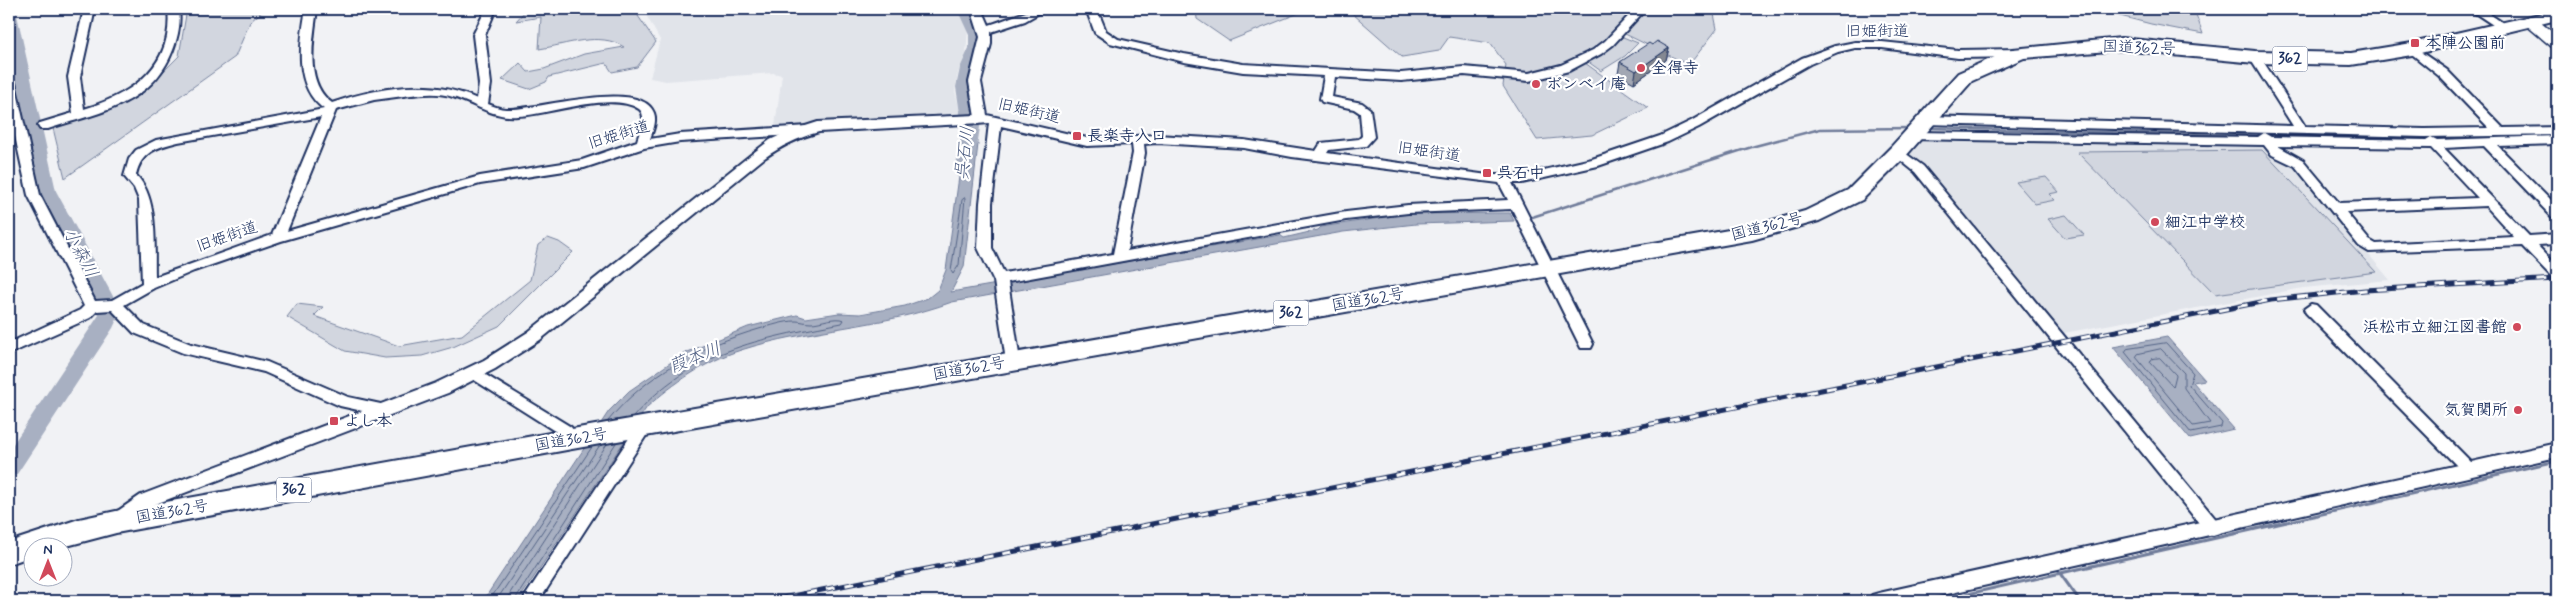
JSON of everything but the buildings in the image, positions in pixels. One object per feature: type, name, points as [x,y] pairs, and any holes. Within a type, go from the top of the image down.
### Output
[{"type":"highway","name":"国道362号","points":[[9,553],[79,530],[116,522],[577,438],[1752,233],[1812,216],[1855,195],[1912,136],[1965,76],[2020,53],[2121,44],[2255,57],[2350,59],[2412,49],[2557,15]]},
{"type":"main road","points":[[2530,22],[2557,44]]},
{"type":"street","points":[[79,113],[74,78],[89,9]]},
{"type":"street","points":[[44,126],[129,98],[145,86],[161,68],[167,56],[175,26],[173,9]]},
{"type":"street","points":[[311,9],[305,55],[315,93],[330,110]]},
{"type":"street","points":[[482,104],[485,84],[479,35],[491,9]]},
{"type":"street","points":[[977,9],[986,30],[986,48],[975,78],[979,120]]},
{"type":"street","points":[[986,30],[1021,19],[1040,9]]},
{"type":"street","points":[[1092,9],[1101,33],[1127,45],[1243,68],[1401,77],[1464,71],[1529,77],[1565,68],[1597,52],[1609,43],[1641,9]]},
{"type":"street","points":[[2475,9],[2503,27]]},
{"type":"street","name":"旧姫街道","points":[[91,306],[115,304],[149,285],[189,268],[278,238],[480,180],[584,164],[642,144],[680,138],[808,130],[845,125],[979,120],[995,121],[1087,142],[1188,139],[1244,144],[1319,156],[1504,180],[1531,178],[1594,163],[1664,139],[1695,124],[1806,61],[1835,49],[1855,45],[1882,45],[1958,54],[2020,53]]},
{"type":"street","points":[[2412,49],[2443,73],[2498,132]]},
{"type":"street","points":[[2255,57],[2301,129]]},
{"type":"street","points":[[1319,156],[1325,146],[1362,143],[1368,137],[1366,112],[1358,106],[1326,100],[1330,73]]},
{"type":"street","points":[[9,84],[34,195],[91,306],[90,310],[85,314],[9,349]]},
{"type":"street","points":[[149,285],[145,200],[140,186],[130,176],[132,162],[142,151],[154,144],[330,110],[354,99],[427,90],[442,90],[482,104],[489,109],[506,113],[587,101],[632,102],[643,106],[648,111],[649,119],[642,144]]},
{"type":"street","points":[[278,238],[330,110]]},
{"type":"street","points":[[995,121],[986,203],[985,248],[1001,279],[1013,361]]},
{"type":"street","points":[[1912,136],[2258,129],[2424,133],[2557,131]]},
{"type":"street","points":[[2258,129],[2276,152],[2299,163],[2364,244],[2374,248],[2557,239]]},
{"type":"street","points":[[116,522],[147,500],[476,374],[534,336],[775,143],[808,130]]},
{"type":"street","points":[[2424,133],[2557,274]]},
{"type":"street","points":[[1912,136],[2435,144],[2557,140]]},
{"type":"street","points":[[1912,136],[1919,169],[2213,528]]},
{"type":"street","points":[[1119,257],[1140,153],[1138,140]]},
{"type":"street","points":[[2488,143],[2557,214]]},
{"type":"street","points":[[1504,180],[1586,344]]},
{"type":"street","points":[[2334,208],[2488,202]]},
{"type":"street","points":[[1001,279],[1346,216],[1408,209],[1516,206]]},
{"type":"street","points":[[115,304],[139,329],[188,349],[267,367],[345,402],[385,410]]},
{"type":"street","points":[[2311,309],[2470,470]]},
{"type":"street","points":[[476,374],[577,438]]},
{"type":"street","points":[[530,601],[642,427]]},
{"type":"street","points":[[1879,601],[2557,450]]},
{"type":"shaded area","points":[[187,9],[265,9],[250,22],[235,57],[65,178],[53,128],[142,93],[179,56]]},
{"type":"shaded area","points":[[527,9],[642,9],[638,16],[656,42],[637,67],[612,72],[606,63],[549,77],[546,82],[529,89],[502,80],[520,63],[528,72],[544,69],[584,54],[624,47],[615,42],[604,40],[582,40],[539,49],[541,17],[516,21]]},
{"type":"shaded area","points":[[647,9],[957,9],[968,28],[966,54],[958,73],[955,91],[961,116],[775,126],[782,75],[773,73],[666,81],[650,78],[660,40],[645,13]]},
{"type":"shaded area","points":[[1196,9],[1309,9],[1229,41],[1197,19]]},
{"type":"shaded area","points":[[1336,9],[1713,9],[1717,29],[1689,65],[1625,34],[1578,58],[1648,108],[1592,135],[1537,140],[1503,86],[1506,65],[1490,43],[1449,37],[1439,51],[1402,57],[1353,14]]},
{"type":"shaded area","points":[[2093,9],[2194,9],[2203,34],[2151,24]]},
{"type":"shaded area","points":[[1623,37],[1638,43],[1625,56],[1601,71],[1587,61],[1599,56]]},
{"type":"shaded area","name":"細江中学校","points":[[1921,137],[2261,144],[2267,152],[2293,164],[2390,280],[2303,288],[2064,333],[1908,153]]},
{"type":"shaded area","points":[[2262,150],[2376,272],[2215,294],[2077,152]]},
{"type":"shaded area","points":[[2046,177],[2059,192],[2049,194],[2055,200],[2035,204],[2016,182]]},
{"type":"shaded area","points":[[2066,215],[2084,235],[2065,238],[2048,219]]},
{"type":"shaded area","points":[[548,238],[559,242],[573,252],[499,326],[453,347],[422,356],[385,358],[345,351],[287,317],[297,304],[323,307],[314,316],[399,346],[462,335],[530,280],[538,245]]},
{"type":"water","name":"葭本川","points":[[978,144],[964,267],[951,292],[1280,235],[1284,238],[1318,230],[1321,227],[1406,214],[1510,213],[1514,221],[1416,224],[1343,232],[952,302],[900,317],[794,337],[741,350],[715,360],[691,374],[647,407],[518,601],[483,601],[609,411],[629,391],[683,354],[748,327],[797,315],[806,318],[839,313],[860,314],[905,306],[928,298],[938,290],[946,270],[963,148]]},
{"type":"water","points":[[2167,337],[2205,380],[2193,382],[2234,429],[2190,439],[2113,347]]},
{"type":"waterway","name":"呉石川","points":[[964,173],[971,127],[965,87],[968,68],[977,48],[977,35],[965,9]]},
{"type":"waterway","name":"小森川","points":[[9,15],[47,191],[105,300],[109,315],[106,323],[9,468]]},
{"type":"waterway","points":[[1526,219],[1755,146],[1820,129],[1912,128]]},
{"type":"waterway","points":[[1928,128],[2364,138],[2557,136]]},
{"type":"waterway","points":[[2060,573],[2557,461]]},
{"type":"waterway","points":[[1937,601],[2060,573]]},
{"type":"waterway","points":[[2060,573],[2080,601]]},
{"type":"railway","points":[[767,601],[2271,300],[2365,290],[2557,279]]},
{"type":"place","name":"本陣公園前","points":[[2415,43]]},
{"type":"place","name":"全得寺","points":[[1641,68]]},
{"type":"place","name":"ボンベイ庵","points":[[1536,84]]},
{"type":"place","name":"長楽寺入口","points":[[1077,136]]},
{"type":"place","name":"呉石中","points":[[1487,173]]},
{"type":"place","name":"細江中学校","points":[[2155,222]]},
{"type":"place","name":"浜松市立細江図書館","points":[[2517,327]]},
{"type":"place","name":"気賀関所","points":[[2518,410]]},
{"type":"place","name":"よし本","points":[[334,421]]}]
